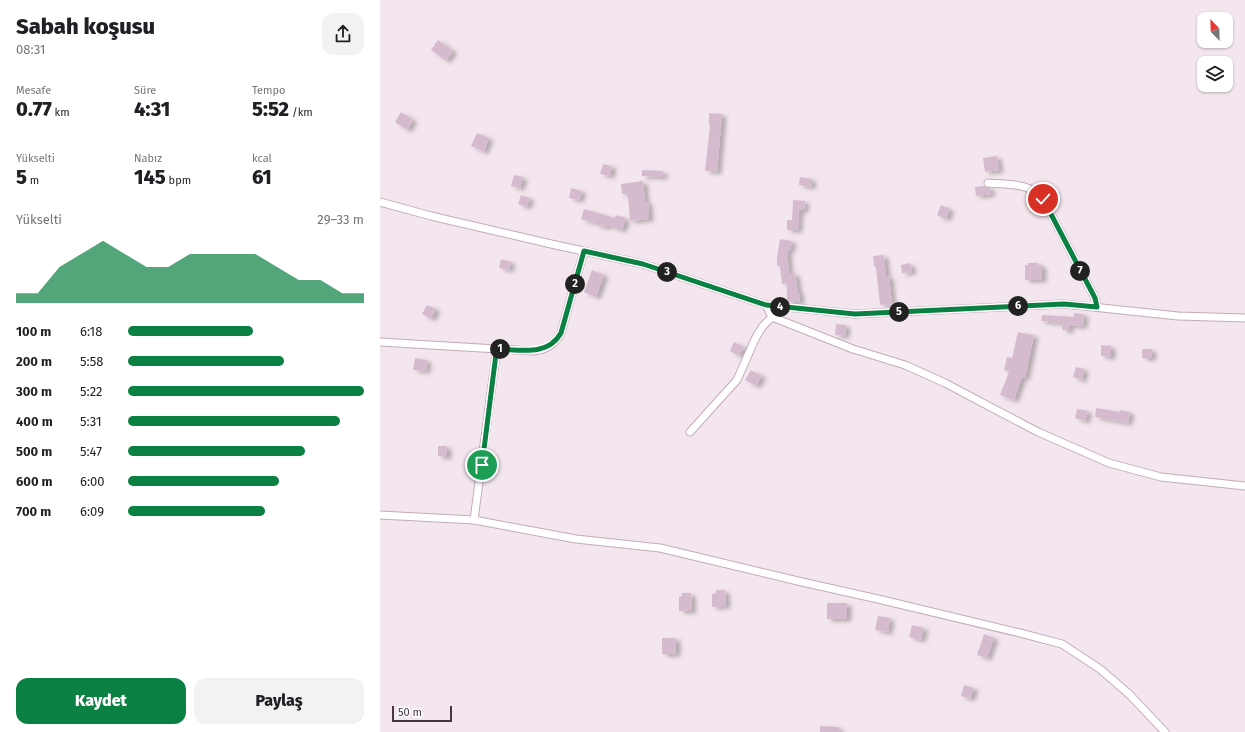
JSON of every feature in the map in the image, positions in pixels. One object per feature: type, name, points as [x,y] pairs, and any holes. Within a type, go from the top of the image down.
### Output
[{"type":"street","points":[[988,184],[1026,186],[1037,192],[1043,199],[1095,298],[1097,307]]},
{"type":"street","points":[[380,202],[430,216],[643,264],[766,305],[855,314],[1064,304],[1178,316],[1245,318]]},
{"type":"street","points":[[380,342],[538,350],[548,346],[556,340],[561,333],[584,251]]},
{"type":"street","points":[[766,305],[772,317],[853,349],[905,365],[945,383],[1038,432],[1109,463],[1161,476],[1245,486]]},
{"type":"street","points":[[690,432],[736,380],[756,337],[763,326],[772,317]]},
{"type":"street","points":[[474,520],[496,354],[499,349]]},
{"type":"street","points":[[380,515],[474,520],[576,539],[660,548],[1062,644],[1100,669],[1129,694],[1165,732]]},
{"type":"building","points":[[438,40],[453,51],[446,61],[431,50]]},
{"type":"building","points":[[401,112],[413,120],[407,130],[395,122]]},
{"type":"building","points":[[709,113],[722,114],[717,172],[705,171],[710,125]]},
{"type":"building","points":[[477,133],[489,138],[484,152],[471,146]]},
{"type":"building","points":[[997,156],[999,170],[985,172],[983,158]]},
{"type":"building","points":[[603,164],[612,166],[610,176],[600,174]]},
{"type":"building","points":[[642,170],[663,171],[663,177],[642,176]]},
{"type":"building","points":[[514,175],[523,177],[520,188],[511,186]]},
{"type":"building","points":[[800,177],[812,179],[811,187],[799,185]]},
{"type":"building","points":[[643,181],[645,202],[648,202],[649,219],[630,221],[628,194],[622,194],[621,184]]},
{"type":"building","points":[[984,186],[990,188],[991,194],[976,196],[975,187]]},
{"type":"building","points":[[571,188],[582,191],[579,200],[569,198]]},
{"type":"building","points":[[521,195],[530,198],[527,207],[518,204]]},
{"type":"building","points":[[793,200],[805,201],[804,210],[799,210],[798,230],[787,230],[787,220],[792,220]]},
{"type":"building","points":[[941,205],[950,209],[946,219],[937,215]]},
{"type":"building","points":[[584,209],[615,218],[616,215],[626,218],[622,230],[607,225],[606,227],[596,225],[596,223],[581,219]]},
{"type":"building","points":[[780,239],[792,241],[790,251],[787,250],[789,274],[795,273],[798,293],[800,293],[800,302],[787,302],[787,283],[782,284],[780,266],[777,266]]},
{"type":"building","points":[[884,255],[886,276],[889,276],[892,304],[880,305],[876,267],[874,267],[873,256]]},
{"type":"building","points":[[501,259],[511,262],[509,270],[499,268]]},
{"type":"building","points":[[910,263],[912,272],[902,273],[901,265]]},
{"type":"building","points":[[1028,263],[1038,263],[1038,265],[1042,265],[1042,280],[1025,280],[1025,265],[1028,265]]},
{"type":"building","points":[[592,270],[604,275],[596,297],[584,292]]},
{"type":"building","points":[[427,305],[436,309],[431,319],[422,314]]},
{"type":"building","points":[[1074,313],[1084,314],[1083,326],[1069,325],[1069,331],[1062,330],[1063,323],[1041,321],[1042,315],[1074,317]]},
{"type":"building","points":[[836,324],[846,325],[845,336],[835,335]]},
{"type":"building","points":[[1018,332],[1034,335],[1025,378],[1022,377],[1014,400],[1000,395],[1009,372],[1004,370],[1007,357],[1012,358]]},
{"type":"building","points":[[734,342],[744,347],[739,356],[730,351]]},
{"type":"building","points":[[1101,345],[1111,346],[1111,357],[1101,356]]},
{"type":"building","points":[[1142,349],[1152,349],[1152,358],[1142,358]]},
{"type":"building","points":[[415,358],[427,360],[426,371],[413,370]]},
{"type":"building","points":[[1076,367],[1084,369],[1082,380],[1073,377]]},
{"type":"building","points":[[751,370],[762,376],[756,386],[745,380]]},
{"type":"building","points":[[1096,408],[1119,412],[1120,410],[1130,412],[1128,423],[1095,417]]},
{"type":"building","points":[[1077,409],[1088,411],[1085,421],[1075,418]]},
{"type":"building","points":[[438,446],[447,446],[447,457],[438,456]]},
{"type":"building","points":[[716,590],[725,590],[726,606],[712,607],[712,594],[716,593]]},
{"type":"building","points":[[682,593],[691,593],[692,611],[679,611],[679,597],[682,596]]},
{"type":"building","points":[[827,603],[847,603],[847,619],[827,619]]},
{"type":"building","points":[[878,616],[890,618],[888,632],[875,630]]},
{"type":"building","points":[[912,625],[924,628],[921,640],[909,637]]},
{"type":"building","points":[[984,634],[994,638],[987,658],[977,655]]},
{"type":"building","points":[[662,638],[676,638],[676,654],[662,654]]},
{"type":"building","points":[[964,685],[974,688],[970,699],[961,696]]},
{"type":"building","points":[[820,726],[839,727],[839,732],[820,732]]},
{"type":"route","points":[[482,465],[496,354],[499,349],[533,351],[543,349],[559,337],[584,251],[643,264],[766,305],[855,314],[1064,304],[1097,307],[1095,298],[1043,199]]}]
